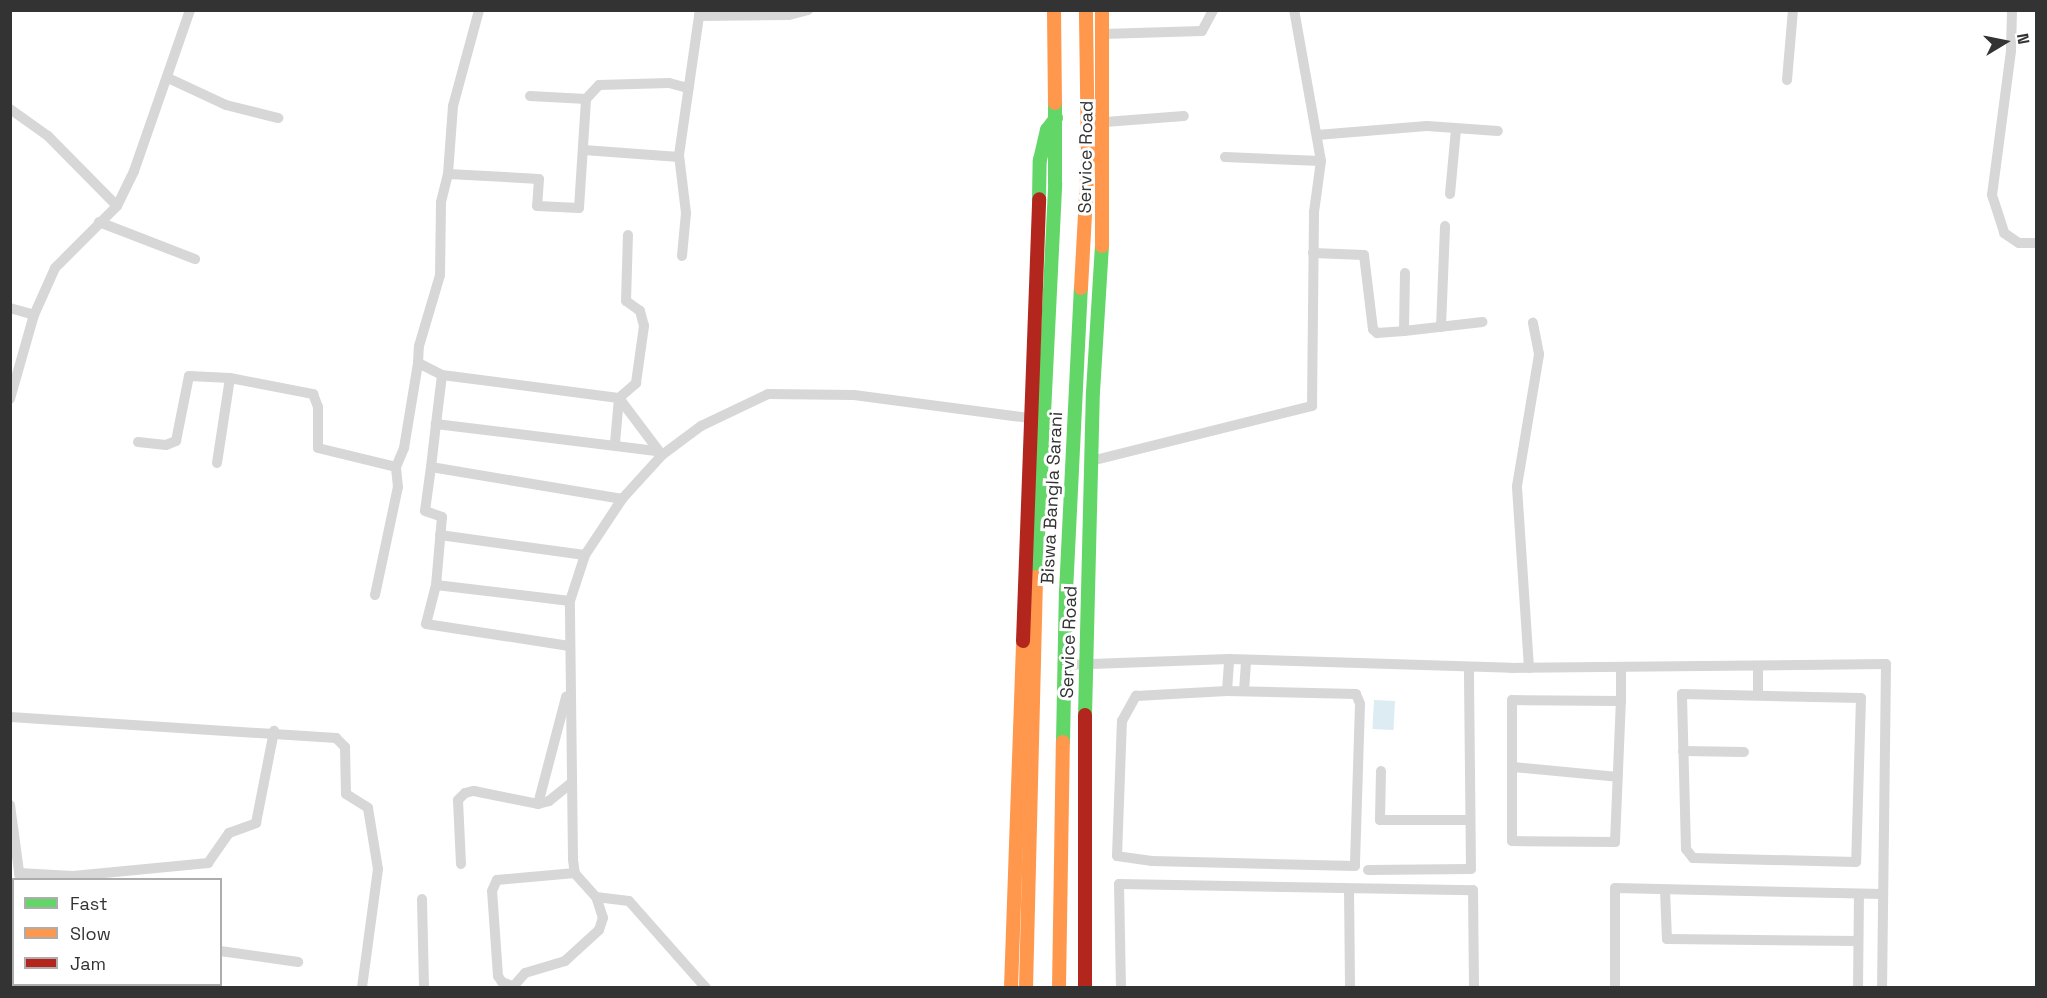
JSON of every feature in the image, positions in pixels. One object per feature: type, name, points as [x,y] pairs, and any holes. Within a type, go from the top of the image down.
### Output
[{"type":"main road","name":"Biswa Bangla Sarani","points":[[1026,987],[1032,667],[1056,118],[1054,10]]},
{"type":"main road","name":"Biswa Bangla Sarani","points":[[1059,987],[1064,665],[1088,159],[1086,10]]},
{"type":"main road","name":"Service Road","points":[[1085,987],[1086,665],[1091,461],[1101,294],[1105,122],[1102,10]]},
{"type":"main road","points":[[1011,987],[1029,418],[1040,160],[1047,130],[1056,118]]},
{"type":"street","points":[[10,399],[34,315],[55,268],[117,206],[134,171],[190,10]]},
{"type":"street","points":[[375,595],[398,487],[396,467],[404,448],[419,346],[440,275],[441,202],[448,174],[453,106],[479,10]]},
{"type":"street","points":[[682,256],[686,213],[679,157],[699,13],[789,15],[808,10]]},
{"type":"street","points":[[1103,34],[1202,31],[1213,10]]},
{"type":"street","points":[[1091,461],[1312,406],[1313,253],[1321,161],[1294,10]]},
{"type":"street","points":[[1787,80],[1793,10]]},
{"type":"street","points":[[2012,10],[2011,51],[1992,195],[2004,233],[2019,243],[2037,243]]},
{"type":"street","points":[[168,78],[226,105],[278,118]]},
{"type":"street","points":[[448,174],[539,179],[537,206],[579,208],[586,99],[599,85],[669,83],[688,88]]},
{"type":"street","points":[[530,96],[586,99]]},
{"type":"street","points":[[10,109],[48,136],[117,206]]},
{"type":"street","points":[[1105,122],[1184,116]]},
{"type":"street","points":[[1317,135],[1427,126],[1498,131]]},
{"type":"street","points":[[1450,194],[1456,129]]},
{"type":"street","points":[[584,150],[679,157]]},
{"type":"street","points":[[1225,157],[1321,161]]},
{"type":"street","points":[[99,222],[195,259]]},
{"type":"street","points":[[1441,327],[1445,226]]},
{"type":"street","points":[[615,443],[619,398],[636,383],[644,326],[640,311],[626,301],[628,235]]},
{"type":"street","points":[[1313,253],[1364,255],[1368,260],[1373,329],[1377,333],[1482,322]]},
{"type":"street","points":[[1404,331],[1405,273]]},
{"type":"street","points":[[10,308],[34,315]]},
{"type":"street","points":[[1529,668],[1517,486],[1539,354],[1533,323]]},
{"type":"street","points":[[418,363],[442,375],[619,398],[659,453]]},
{"type":"street","points":[[442,375],[425,511],[442,517],[436,585],[426,624],[569,646]]},
{"type":"street","points":[[138,442],[166,445],[176,441],[189,376],[230,378],[313,394],[318,407],[318,448],[396,467]]},
{"type":"street","points":[[217,463],[230,378]]},
{"type":"street","points":[[575,873],[497,880],[492,891],[498,975],[502,982],[512,987],[525,973],[565,961],[599,930],[603,918],[596,897],[575,873],[571,783],[570,601],[585,555],[622,499],[659,453],[701,426],[768,394],[854,395],[1029,418]]},
{"type":"street","points":[[436,424],[615,443],[659,453]]},
{"type":"street","points":[[430,466],[622,499]]},
{"type":"street","points":[[440,535],[585,555]]},
{"type":"street","points":[[436,585],[570,601]]},
{"type":"street","points":[[1064,665],[1229,659],[1529,668],[1886,664],[1882,987]]},
{"type":"street","points":[[1227,691],[1229,659]]},
{"type":"street","points":[[1244,691],[1245,660]]},
{"type":"street","points":[[1758,666],[1758,695]]},
{"type":"street","points":[[1368,870],[1471,868],[1469,667]]},
{"type":"street","points":[[1621,668],[1621,701],[1616,842],[1512,840],[1512,700],[1621,701]]},
{"type":"street","points":[[538,804],[570,682]]},
{"type":"street","points":[[1227,691],[1356,694],[1360,704],[1355,866],[1117,856],[1122,720],[1136,696],[1227,691]]},
{"type":"street","points":[[1682,694],[1758,695],[1861,698],[1856,862],[1693,858],[1686,849],[1682,694]]},
{"type":"street","points":[[10,717],[108,726],[273,731],[336,738],[345,747],[346,794],[368,808],[378,869],[362,987]]},
{"type":"street","points":[[10,805],[19,876],[73,876],[208,863],[229,833],[256,823],[273,731]]},
{"type":"street","points":[[1683,751],[1744,752]]},
{"type":"street","points":[[1513,767],[1618,777]]},
{"type":"street","points":[[1380,771],[1380,820],[1470,820]]},
{"type":"street","points":[[461,864],[458,801],[465,793],[474,791],[538,804],[549,801],[571,783]]},
{"type":"street","points":[[1121,987],[1119,884],[1473,890],[1474,987]]},
{"type":"street","points":[[1615,987],[1615,888],[1882,894]]},
{"type":"street","points":[[1349,889],[1350,987]]},
{"type":"street","points":[[1665,890],[1666,939],[1858,941]]},
{"type":"street","points":[[1858,987],[1859,894]]},
{"type":"street","points":[[596,897],[628,901],[706,987]]},
{"type":"street","points":[[422,899],[424,987]]},
{"type":"street","points":[[222,951],[297,962]]},
{"type":"shaded area","points":[[1374,700],[1395,701],[1393,730],[1372,729]]},
{"type":"traffic: fast","points":[[1036,577],[1055,183],[1055,103]]},
{"type":"traffic: fast","points":[[1039,199],[1040,160],[1047,130],[1056,118]]},
{"type":"traffic: fast","points":[[1085,715],[1093,392],[1102,246]]},
{"type":"traffic: fast","points":[[1063,742],[1066,592],[1081,288]]},
{"type":"traffic: slow","points":[[1054,10],[1055,103]]},
{"type":"traffic: slow","points":[[1081,288],[1088,159],[1086,10]]},
{"type":"traffic: slow","points":[[1102,10],[1102,246]]},
{"type":"traffic: slow","points":[[1026,988],[1036,577]]},
{"type":"traffic: slow","points":[[1011,988],[1023,641]]},
{"type":"traffic: slow","points":[[1059,988],[1063,742]]},
{"type":"traffic: jam","points":[[1023,641],[1039,199]]},
{"type":"traffic: jam","points":[[1085,715],[1085,988]]}]
